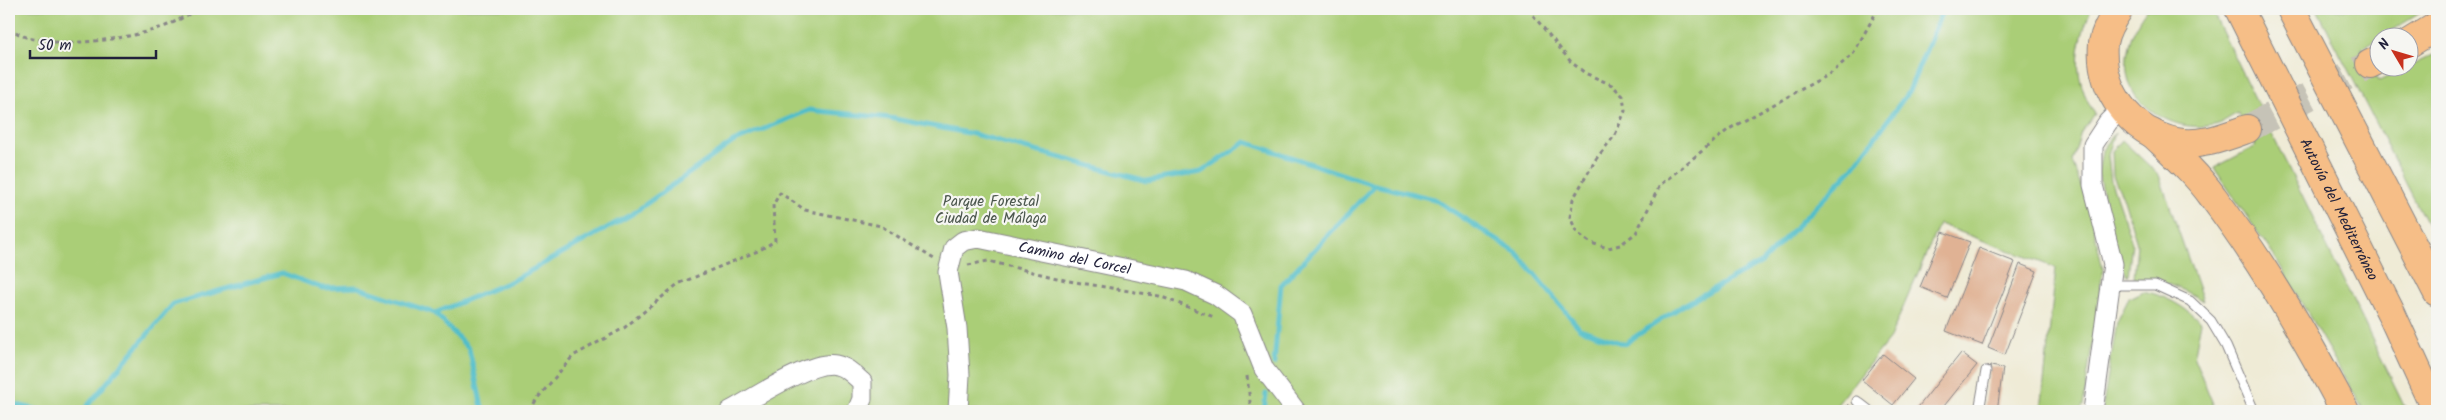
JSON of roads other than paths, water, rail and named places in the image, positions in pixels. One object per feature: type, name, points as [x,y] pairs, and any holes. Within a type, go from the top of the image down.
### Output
[{"type":"main road","points":[[2119,9],[2109,24],[2103,42],[2105,72],[2121,109],[2152,133],[2212,196],[2272,284],[2322,367],[2345,411]]},
{"type":"main road","name":"Autovía del Mediterráneo","points":[[2239,9],[2391,313],[2436,411]]},
{"type":"main road","points":[[2291,9],[2437,292]]},
{"type":"main road","points":[[2418,38],[2437,26]]},
{"type":"main road","points":[[2152,133],[2177,142],[2198,143],[2220,139],[2247,129]]},
{"type":"street","points":[[2091,408],[2113,264],[2093,185],[2093,145],[2108,122],[2121,109]]},
{"type":"street","name":"Camino del Corcel","points":[[958,411],[960,375],[949,268],[954,248],[963,241],[978,238],[1186,281],[1216,295],[1242,314],[1264,369],[1296,411]]},
{"type":"street","points":[[730,411],[806,369],[835,364],[849,370],[862,382],[862,399],[857,411]]},
{"type":"lane","points":[[2111,285],[2155,285],[2190,301],[2211,322],[2226,346],[2254,411]]},
{"type":"lane","points":[[1979,411],[1986,371]]},
{"type":"lane","points":[[1857,401],[1870,411]]},
{"type":"waterway","points":[[83,411],[173,304],[282,273],[322,288],[357,287],[435,313],[514,280],[632,214],[733,142],[809,110],[890,118],[973,134],[1147,181],[1201,172],[1246,142],[1375,185],[1434,199],[1517,253],[1580,329],[1624,344],[1682,306],[1762,262],[1853,168],[1909,91],[1943,9]]},
{"type":"waterway","points":[[1274,364],[1281,285],[1375,185]]},
{"type":"waterway","points":[[435,313],[469,349],[482,407],[480,411]]},
{"type":"waterway","points":[[1264,411],[1266,394]]},
{"type":"waterway","points":[[9,403],[42,411]]},
{"type":"tunnel","points":[[2247,129],[2368,65]]},
{"type":"park label","name":"Parque Forestal Ciudad de Málaga","points":[[991,210]]}]
